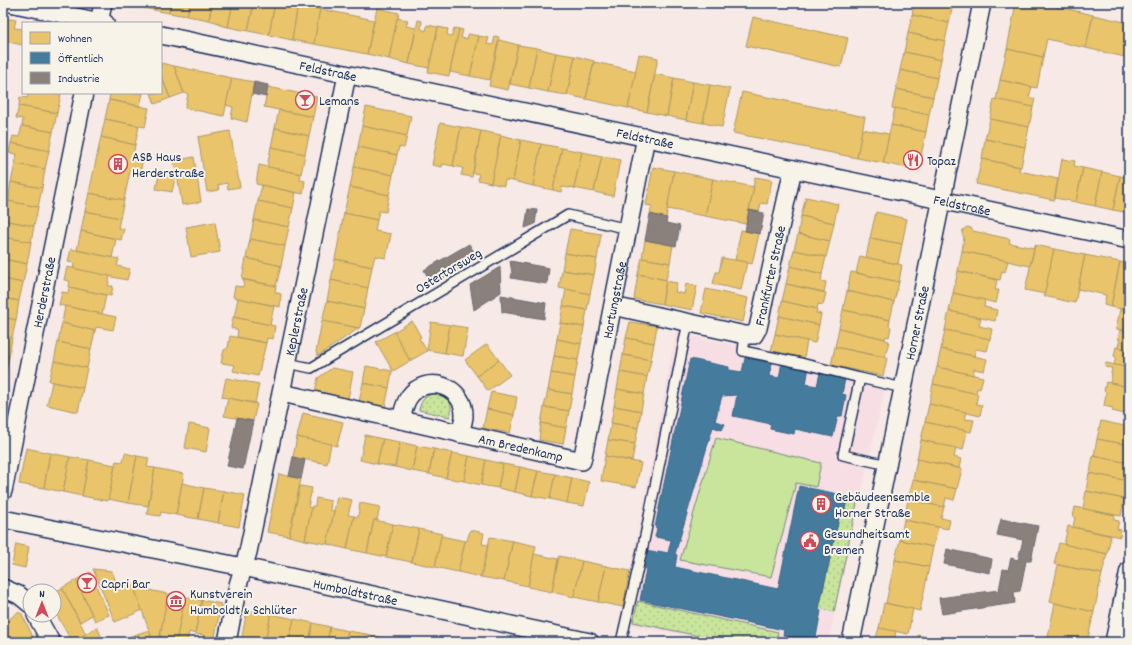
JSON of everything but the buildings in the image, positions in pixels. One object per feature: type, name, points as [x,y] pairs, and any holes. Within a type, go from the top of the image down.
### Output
[{"type":"street","points":[[10,3],[96,22]]},
{"type":"street","points":[[101,22],[103,3]]},
{"type":"street","name":"Horner Straße","points":[[851,642],[982,3]]},
{"type":"street","name":"Feldstraße","points":[[162,35],[1129,240]]},
{"type":"street","name":"Keplerstraße","points":[[227,642],[238,585],[248,552],[282,393],[347,75]]},
{"type":"street","name":"Herderstraße","points":[[3,491],[84,94]]},
{"type":"street","name":"Hartungstraße","points":[[582,461],[646,138]]},
{"type":"street","name":"Frankfurter Straße","points":[[613,306],[745,335],[754,335],[758,328],[793,169]]},
{"type":"street","name":"Am Bredenkamp","points":[[402,420],[405,403],[416,390],[431,384],[440,385],[455,393],[460,400],[464,416],[460,434]]},
{"type":"street","name":"Am Bredenkamp","points":[[282,393],[582,461]]},
{"type":"street","name":"Humboldtstraße","points":[[3,519],[243,567],[590,642]]},
{"type":"street","points":[[1114,642],[1124,621],[1129,570]]},
{"type":"street","points":[[3,588],[22,597]]},
{"type":"street","points":[[40,623],[51,642]]},
{"type":"lane","name":"Ostertorsweg","points":[[287,364],[311,368],[568,215],[628,229]]},
{"type":"lane","points":[[621,642],[644,539],[688,322]]},
{"type":"lane","points":[[745,335],[742,352],[903,388]]},
{"type":"lane","points":[[860,378],[843,455],[888,465]]},
{"type":"shaded area","points":[[676,332],[887,379],[828,642],[715,642],[621,623]]},
{"type":"green space","points":[[438,393],[450,402],[450,417],[419,410],[421,403],[425,398]]},
{"type":"green space","points":[[716,438],[821,463],[816,487],[796,483],[771,577],[680,560]]},
{"type":"green space","points":[[848,496],[858,498],[834,612],[819,608],[840,513],[844,513]]},
{"type":"green space","points":[[638,601],[778,632],[776,642],[727,642],[633,622]]},
{"type":"place","name":"Lemans","points":[[305,100]]},
{"type":"place","name":"Topaz","points":[[913,160]]},
{"type":"place","name":"ASB Haus Herderstraße","points":[[118,164]]},
{"type":"place","name":"Gebäudeensemble Horner Straße","points":[[821,504]]},
{"type":"place","name":"Gesundheitsamt Bremen","points":[[810,541]]},
{"type":"place","name":"Capri Bar","points":[[87,583]]},
{"type":"place","name":"Kunstverein Humboldt & Schlüter","points":[[176,601]]}]
